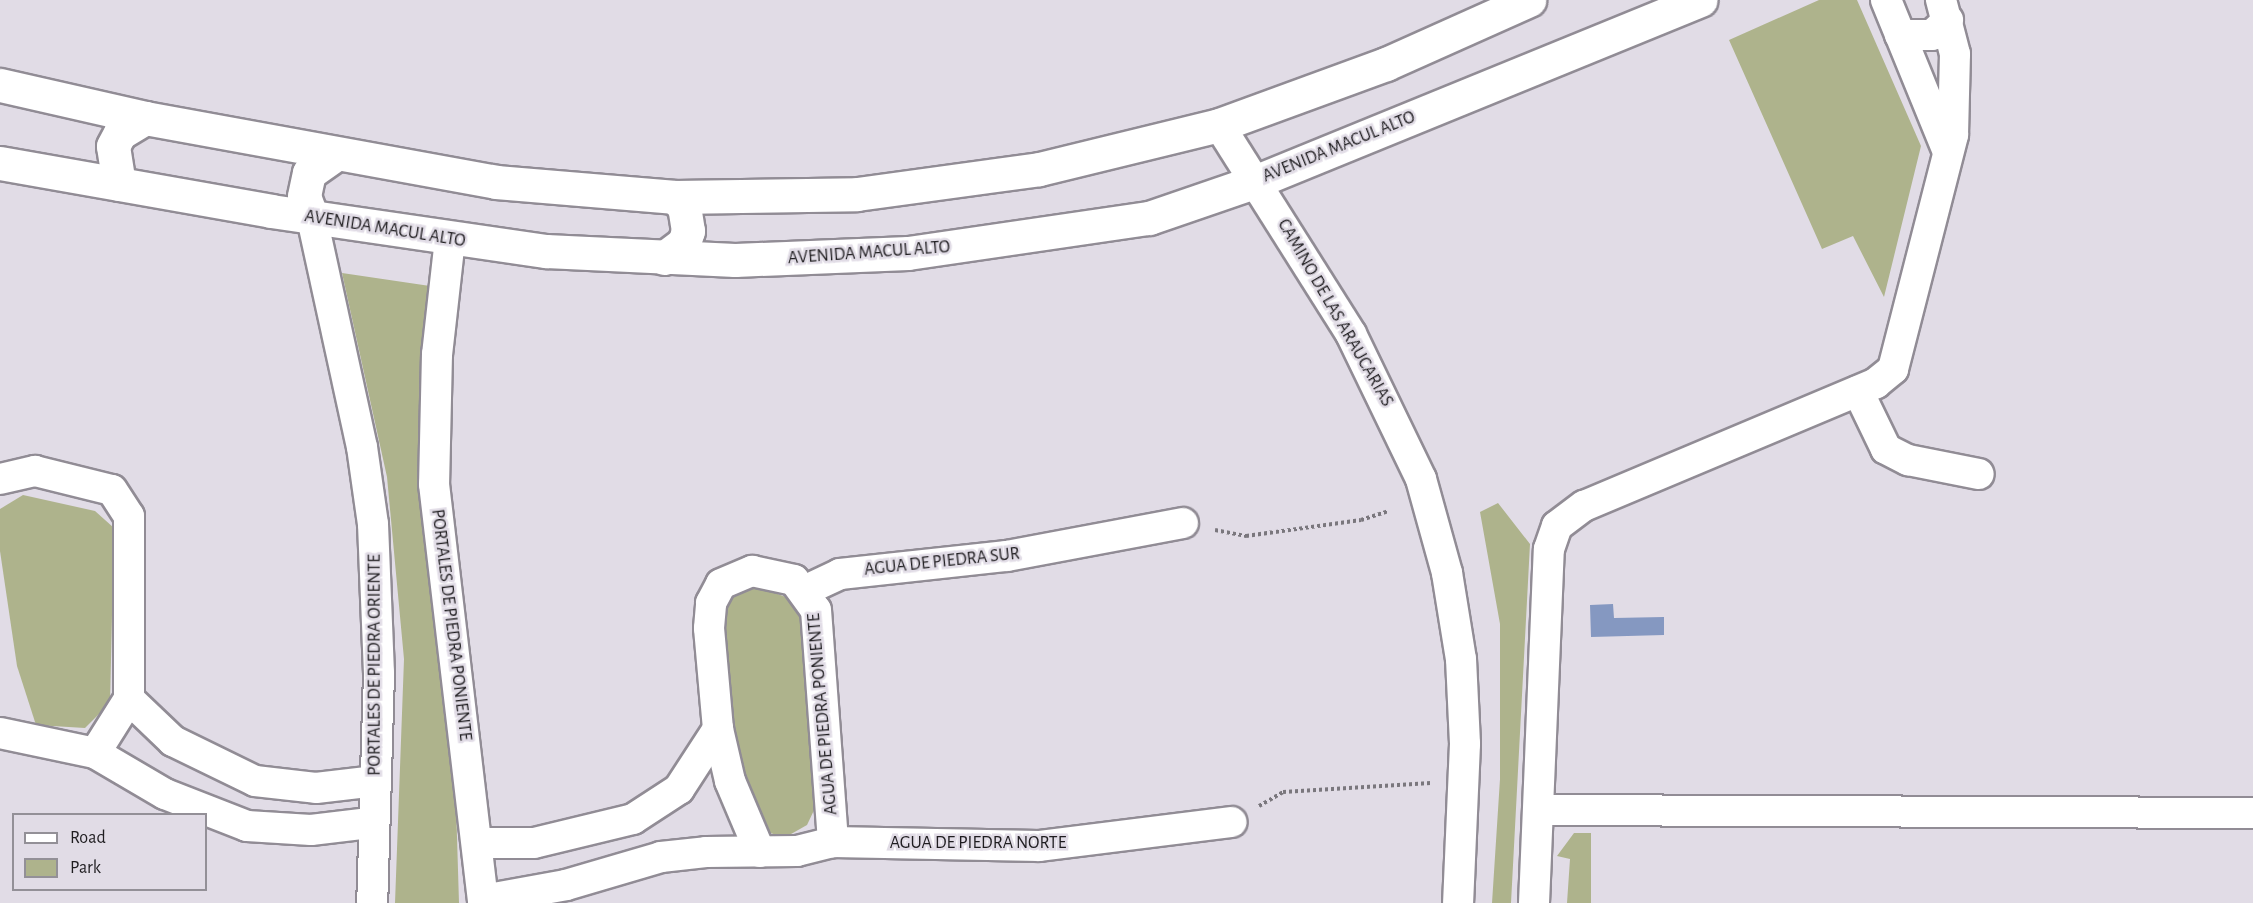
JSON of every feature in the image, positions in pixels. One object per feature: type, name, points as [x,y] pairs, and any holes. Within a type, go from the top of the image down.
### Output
[{"type":"street","points":[[0,85],[145,117],[496,182],[675,197],[846,194],[948,184],[1107,155],[1219,125],[1376,68],[1529,0]]},
{"type":"street","name":"AVENIDA MACUL ALTO","points":[[0,163],[312,218],[450,239],[664,258],[827,258],[989,244],[1149,218],[1257,181],[1701,0]]},
{"type":"street","points":[[1886,0],[1948,152]]},
{"type":"street","points":[[1900,35],[1932,35],[1944,10]]},
{"type":"street","points":[[1534,903],[1549,549],[1557,526],[1584,506],[1858,391],[1886,377],[1900,359],[1955,115],[1955,54],[1944,10]]},
{"type":"street","points":[[119,184],[113,146],[120,133],[145,117]]},
{"type":"street","name":"CAMINO DE LAS ARAUCARIAS","points":[[1219,125],[1257,181],[1379,382],[1434,522],[1461,659],[1465,744],[1458,903]]},
{"type":"street","points":[[312,218],[304,196],[309,173],[336,154]]},
{"type":"street","points":[[664,258],[684,243],[688,231],[684,207],[675,197]]},
{"type":"street","name":"PORTALES DE PIEDRA ORIENTE","points":[[312,218],[362,447],[373,524],[379,600],[376,781],[370,823],[372,903]]},
{"type":"street","name":"PORTALES DE PIEDRA PONIENTE","points":[[450,239],[437,354],[435,484],[446,609],[480,843],[483,901]]},
{"type":"street","points":[[1858,391],[1886,449],[1908,460],[1979,474]]},
{"type":"street","points":[[0,479],[34,471],[73,478],[112,489],[129,516],[129,699],[95,753]]},
{"type":"street","name":"AGUA DE PIEDRA SUR","points":[[806,590],[826,578],[860,571],[1007,556],[1183,523]]},
{"type":"street","points":[[760,852],[736,802],[718,729],[709,628],[716,593],[728,579],[753,571],[782,575],[806,590]]},
{"type":"street","name":"AGUA DE PIEDRA PONIENTE","points":[[806,590],[819,626],[833,842]]},
{"type":"street","points":[[129,699],[173,741],[226,771],[285,787],[376,781]]},
{"type":"street","points":[[480,843],[534,843],[633,819],[679,789],[718,729]]},
{"type":"street","points":[[0,733],[95,753],[165,794],[247,826],[311,830],[370,823]]},
{"type":"street","points":[[1539,810],[2253,813]]},
{"type":"street","name":"AGUA DE PIEDRA NORTE","points":[[483,901],[567,885],[661,857],[797,851],[833,842],[1039,846],[1232,822]]},
{"type":"path","points":[[1183,523],[1246,536],[1361,520],[1388,511]]},
{"type":"path","points":[[1232,822],[1283,792],[1435,783]]},
{"type":"green space","points":[[1819,0],[1857,0],[1921,146],[1884,297],[1853,236],[1822,249],[1729,40]]},
{"type":"green space","points":[[342,273],[430,286],[421,413],[456,804],[459,903],[395,903],[404,659],[387,477]]},
{"type":"green space","points":[[23,495],[95,511],[114,528],[110,703],[85,728],[36,725],[17,666],[0,551],[0,509]]},
{"type":"green space","points":[[1498,503],[1530,544],[1511,903],[1492,903],[1500,779],[1500,624],[1480,512]]},
{"type":"green space","points":[[756,586],[794,600],[803,615],[816,806],[807,825],[784,838],[760,829],[738,755],[723,628],[729,599]]},
{"type":"green space","points":[[1574,833],[1591,833],[1591,903],[1567,903],[1570,859],[1557,856]]},
{"type":"water","points":[[1613,604],[1614,618],[1664,617],[1664,635],[1591,637],[1590,605]]}]
